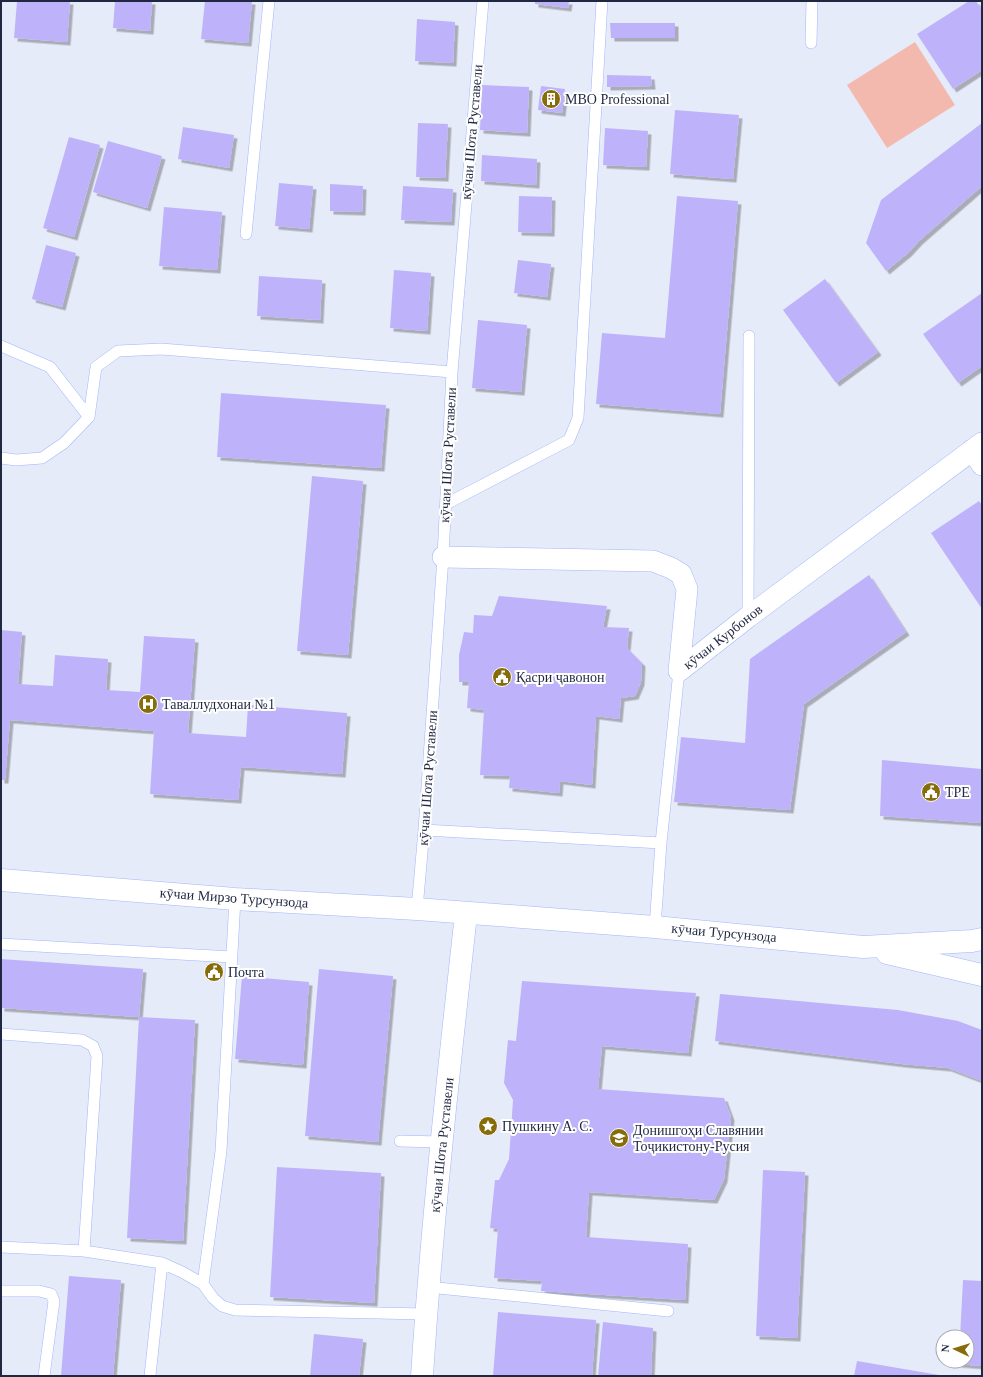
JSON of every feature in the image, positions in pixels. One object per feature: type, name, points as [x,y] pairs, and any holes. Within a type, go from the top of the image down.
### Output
[{"type":"street","name":"кӯчаи Курбонов","points":[[679,671],[748,617],[979,453]]},
{"type":"street","name":"кӯчаи Курбонов","points":[[443,557],[653,561],[671,568],[681,574],[687,589],[679,671]]},
{"type":"street","name":"кӯчаи Мирзо Турсунзода","points":[[1,880],[235,899],[417,909],[466,914]]},
{"type":"street","name":"кӯчаи Турсунзода","points":[[466,914],[655,927],[863,947],[972,942],[982,939]]},
{"type":"street","name":"кӯчаи Шота Руставели","points":[[422,1376],[428,1287],[441,1142],[466,914]]},
{"type":"street","points":[[863,947],[982,975]]},
{"type":"lane","points":[[246,234],[269,1]]},
{"type":"lane","name":"кӯчаи Шота Руставели","points":[[417,909],[443,557],[452,372],[483,1]]},
{"type":"lane","points":[[446,504],[569,440],[578,418],[602,1]]},
{"type":"lane","points":[[811,43],[812,1]]},
{"type":"lane","points":[[748,617],[749,336]]},
{"type":"lane","points":[[1,346],[50,367],[89,418]]},
{"type":"lane","points":[[1,458],[16,460],[42,458],[64,442],[89,418],[96,367],[118,352],[161,349],[452,372]]},
{"type":"lane","points":[[655,927],[679,671]]},
{"type":"lane","points":[[424,830],[662,843]]},
{"type":"lane","points":[[203,1284],[221,1151],[235,899]]},
{"type":"lane","points":[[1,944],[232,958]]},
{"type":"lane","points":[[1,1034],[82,1040],[93,1046],[97,1056],[84,1251]]},
{"type":"lane","points":[[400,1141],[441,1142]]},
{"type":"lane","points":[[1,1247],[84,1251],[162,1263],[203,1284],[213,1298],[222,1306],[235,1310],[426,1314]]},
{"type":"lane","points":[[150,1376],[162,1263]]},
{"type":"lane","points":[[428,1287],[668,1311]]},
{"type":"lane","points":[[1,1291],[39,1291],[51,1294],[54,1301],[44,1376]]},
{"type":"shaded area","points":[[915,42],[955,105],[887,148],[847,85]]},
{"type":"building","points":[[17,1],[70,1],[67,42],[14,38]]},
{"type":"building","points":[[115,1],[152,1],[150,31],[113,28]]},
{"type":"building","points":[[205,1],[252,1],[248,43],[201,39]]},
{"type":"building","points":[[535,1],[569,1],[568,8],[535,4]]},
{"type":"building","points":[[969,1],[976,1],[982,10],[982,70],[953,89],[917,34]]},
{"type":"building","points":[[417,19],[455,22],[453,63],[415,61]]},
{"type":"building","points":[[610,23],[675,23],[675,38],[611,38]]},
{"type":"building","points":[[607,75],[651,76],[652,86],[607,87]]},
{"type":"building","points":[[482,85],[529,87],[527,133],[480,130]]},
{"type":"building","name":"MBO Professional","points":[[541,86],[565,89],[562,113],[538,110]]},
{"type":"building","points":[[675,110],[739,115],[733,179],[670,174]]},
{"type":"building","points":[[418,123],[448,124],[445,178],[416,177]]},
{"type":"building","points":[[982,123],[982,186],[886,271],[866,243],[881,200]]},
{"type":"building","points":[[183,127],[234,135],[229,168],[178,159]]},
{"type":"building","points":[[605,128],[648,131],[646,167],[603,165]]},
{"type":"building","points":[[69,137],[100,145],[74,237],[43,228]]},
{"type":"building","points":[[108,141],[162,156],[147,208],[93,192]]},
{"type":"building","points":[[482,155],[537,159],[536,185],[481,181]]},
{"type":"building","points":[[279,183],[313,186],[309,229],[275,226]]},
{"type":"building","points":[[330,184],[363,186],[362,212],[330,211]]},
{"type":"building","points":[[403,186],[453,189],[451,222],[401,220]]},
{"type":"building","points":[[519,196],[552,197],[551,233],[518,232]]},
{"type":"building","points":[[677,196],[738,201],[720,414],[596,404],[602,333],[665,338]]},
{"type":"building","points":[[164,207],[222,212],[217,270],[159,266]]},
{"type":"building","points":[[46,245],[76,253],[62,307],[32,299]]},
{"type":"building","points":[[518,260],[551,264],[547,297],[514,293]]},
{"type":"building","points":[[394,270],[431,273],[427,331],[390,328]]},
{"type":"building","points":[[259,276],[322,280],[320,320],[257,316]]},
{"type":"building","points":[[825,279],[878,352],[836,383],[783,310]]},
{"type":"building","points":[[982,293],[982,366],[958,383],[923,334]]},
{"type":"building","points":[[478,320],[527,325],[521,392],[472,388]]},
{"type":"building","points":[[221,393],[386,405],[381,468],[217,457]]},
{"type":"building","points":[[312,476],[363,481],[348,655],[297,651]]},
{"type":"building","points":[[979,501],[982,505],[982,609],[931,533]]},
{"type":"building","points":[[869,575],[906,632],[804,704],[790,810],[674,802],[681,737],[745,743],[750,659]]},
{"type":"building","points":[[499,596],[607,606],[603,627],[629,628],[627,648],[642,663],[641,682],[635,696],[621,698],[619,719],[596,716],[592,785],[560,781],[559,793],[509,788],[510,776],[480,775],[484,710],[467,708],[469,682],[459,682],[459,655],[464,632],[473,633],[474,615],[492,616]]},
{"type":"building","points":[[1,630],[22,632],[18,684],[53,686],[55,655],[108,659],[106,690],[140,692],[144,636],[195,639],[188,733],[246,737],[248,705],[347,713],[342,774],[241,767],[238,800],[150,794],[154,731],[10,720],[5,780],[1,780]]},
{"type":"building","name":"TPE","points":[[882,760],[982,769],[982,823],[880,816]]},
{"type":"building","points":[[1,959],[143,969],[139,1017],[1,1008]]},
{"type":"building","points":[[319,969],[393,976],[378,1142],[305,1136]]},
{"type":"building","points":[[242,976],[309,982],[303,1065],[235,1059]]},
{"type":"building","name":"Донишгоҳи Славянии Тоҷикистону-Русия","points":[[522,981],[696,993],[688,1053],[602,1046],[598,1089],[724,1098],[731,1117],[724,1179],[714,1200],[589,1192],[586,1237],[688,1244],[685,1300],[541,1291],[542,1281],[494,1278],[498,1229],[490,1228],[495,1180],[499,1180],[509,1159],[513,1100],[504,1083],[508,1040],[516,1041]]},
{"type":"building","points":[[720,994],[898,1010],[958,1021],[982,1030],[982,1081],[948,1068],[902,1064],[715,1041]]},
{"type":"building","points":[[139,1017],[195,1020],[183,1241],[127,1238]]},
{"type":"building","points":[[277,1167],[381,1173],[374,1303],[270,1297]]},
{"type":"building","points":[[763,1170],[805,1172],[797,1338],[756,1336]]},
{"type":"building","points":[[69,1276],[121,1280],[113,1376],[61,1376]]},
{"type":"building","points":[[963,1280],[982,1281],[982,1366],[975,1365],[975,1329],[960,1329]]},
{"type":"building","points":[[498,1312],[596,1320],[592,1376],[493,1376]]},
{"type":"building","points":[[603,1322],[653,1328],[651,1376],[598,1376]]},
{"type":"building","points":[[314,1334],[363,1339],[359,1376],[310,1376]]},
{"type":"building","points":[[857,1361],[939,1375],[939,1376],[854,1376]]},
{"type":"place","name":"MBO Professional","points":[[551,99]]},
{"type":"place","name":"Қасри ҷавонон","points":[[502,677]]},
{"type":"place","name":"Таваллудхонаи №1","points":[[148,704]]},
{"type":"place","name":"TPE","points":[[931,792]]},
{"type":"place","name":"Почта","points":[[214,972]]},
{"type":"place","name":"Пушкину А. С.","points":[[488,1126]]},
{"type":"place","name":"Донишгоҳи Славянии Тоҷикистону-Русия","points":[[619,1138]]}]
